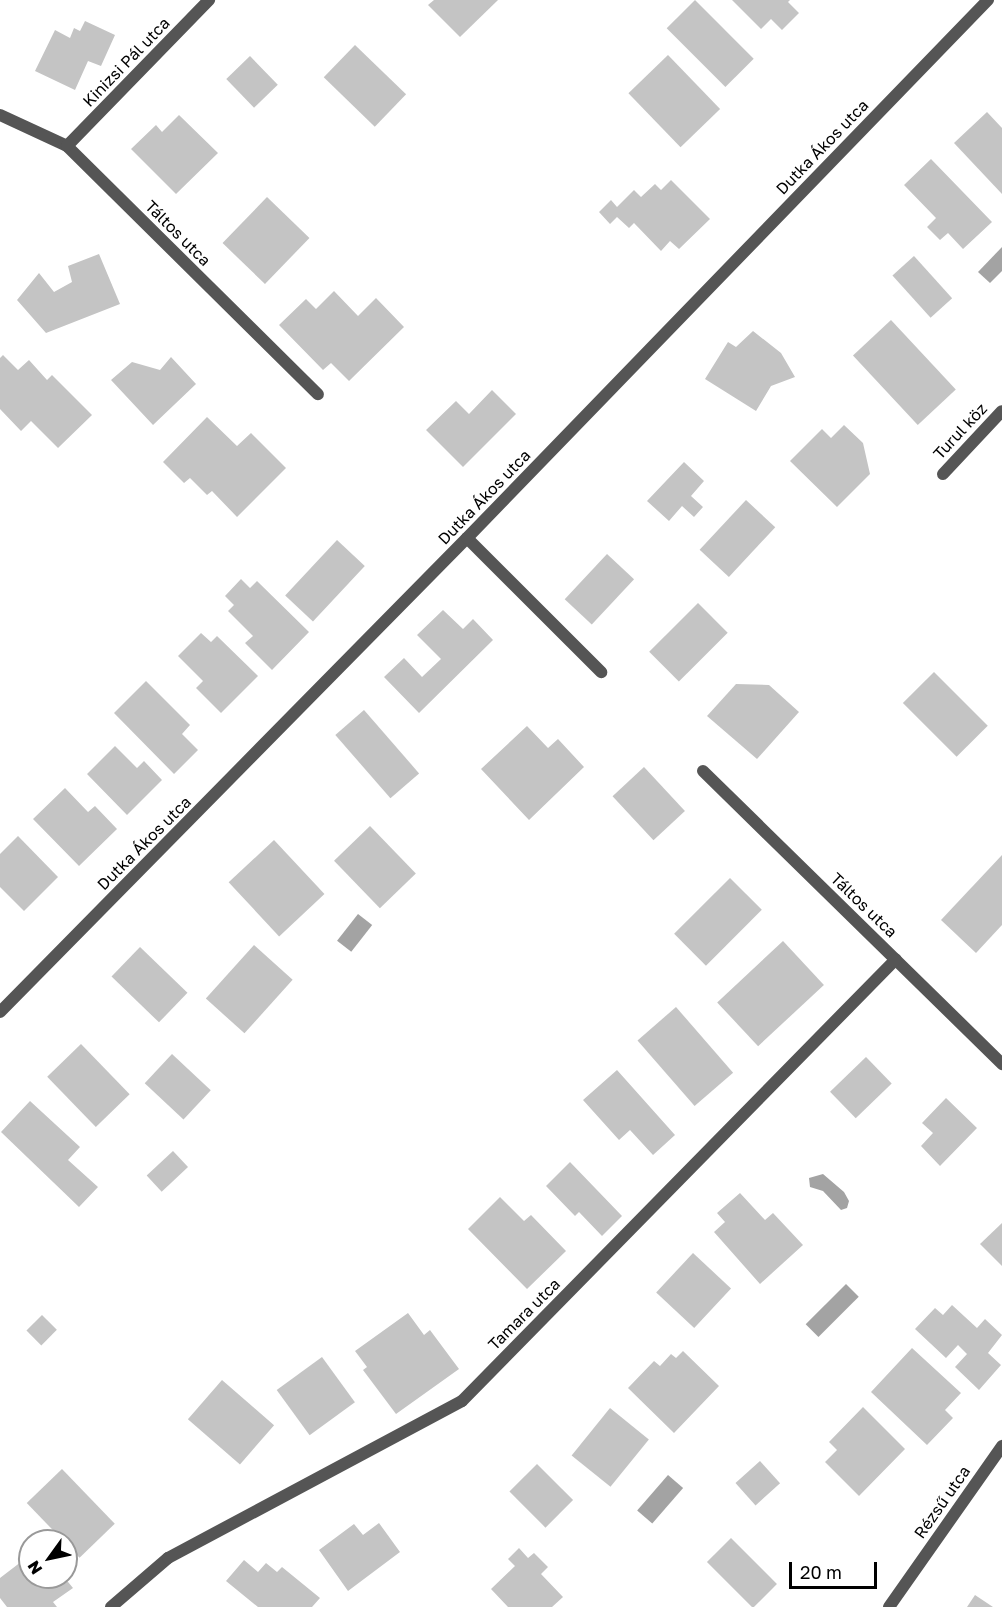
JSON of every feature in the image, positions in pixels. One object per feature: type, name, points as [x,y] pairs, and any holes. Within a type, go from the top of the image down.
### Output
[{"type":"street","name":"Kinizsi Pál utca","points":[[67,146],[209,0]]},
{"type":"street","name":"Dutka Ákos utca","points":[[0,1012],[467,538],[988,0]]},
{"type":"street","name":"Táltos utca","points":[[0,115],[67,146],[318,394]]},
{"type":"street","name":"Turul köz","points":[[943,474],[1002,411]]},
{"type":"street","points":[[467,538],[602,672]]},
{"type":"street","name":"Táltos utca","points":[[703,771],[1002,1064]]},
{"type":"street","name":"Tamara utca","points":[[111,1607],[168,1558],[462,1401],[896,959]]},
{"type":"street","name":"Rézsű utca","points":[[889,1607],[1002,1446]]},
{"type":"shaded area","points":[[1002,247],[1002,271],[990,283],[978,272]]},
{"type":"shaded area","points":[[358,914],[372,925],[351,952],[337,941]]},
{"type":"shaded area","points":[[823,1174],[844,1192],[849,1201],[847,1208],[841,1210],[823,1191],[810,1187],[809,1178]]},
{"type":"shaded area","points":[[846,1284],[859,1297],[818,1337],[806,1324]]},
{"type":"shaded area","points":[[668,1475],[683,1488],[652,1524],[637,1510]]},
{"type":"building","points":[[434,0],[498,0],[460,37],[428,5]]},
{"type":"building","points":[[695,0],[754,59],[725,87],[667,28]]},
{"type":"building","points":[[732,0],[790,0],[788,2],[799,13],[782,30],[771,19],[761,29]]},
{"type":"building","points":[[85,21],[115,35],[101,66],[88,61],[75,90],[35,71],[55,30],[70,38],[74,28],[80,31]]},
{"type":"building","points":[[355,45],[406,94],[375,127],[324,77]]},
{"type":"building","points":[[668,55],[720,109],[681,147],[628,93]]},
{"type":"building","points":[[250,56],[278,85],[254,108],[226,79]]},
{"type":"building","points":[[987,112],[1002,128],[1002,194],[954,143]]},
{"type":"building","points":[[179,115],[218,153],[176,194],[131,149],[156,125],[162,132]]},
{"type":"building","points":[[931,159],[992,222],[963,249],[948,233],[940,240],[927,227],[936,218],[904,185]]},
{"type":"building","points":[[671,180],[710,219],[679,249],[670,241],[661,251],[634,223],[629,228],[617,217],[610,224],[599,212],[611,200],[617,207],[634,190],[641,197],[655,184],[661,190]]},
{"type":"building","points":[[267,197],[309,238],[265,284],[223,243]]},
{"type":"building","points":[[99,254],[120,304],[46,333],[17,300],[39,273],[54,292],[72,282],[68,266]]},
{"type":"building","points":[[914,256],[952,298],[931,318],[892,275]]},
{"type":"building","points":[[334,291],[358,316],[376,298],[404,327],[349,381],[331,363],[323,370],[279,325],[306,299],[316,309]]},
{"type":"building","points":[[891,320],[956,389],[918,425],[853,355]]},
{"type":"building","points":[[753,331],[781,353],[795,377],[771,386],[756,411],[705,379],[728,342],[736,347]]},
{"type":"building","points":[[3,355],[18,370],[29,360],[47,380],[52,375],[92,415],[58,448],[31,421],[21,431],[0,409],[0,358]]},
{"type":"building","points":[[171,357],[196,384],[153,425],[111,380],[132,362],[160,370]]},
{"type":"building","points":[[492,390],[516,414],[463,467],[426,430],[456,401],[469,414]]},
{"type":"building","points":[[207,417],[237,446],[251,433],[286,468],[237,517],[212,491],[207,495],[190,478],[184,483],[163,462]]},
{"type":"building","points":[[844,425],[863,443],[870,474],[837,507],[790,461],[822,429],[831,438]]},
{"type":"building","points":[[684,462],[704,481],[691,496],[703,507],[694,517],[682,506],[669,521],[647,501]]},
{"type":"building","points":[[746,500],[775,527],[729,577],[700,550]]},
{"type":"building","points":[[337,540],[365,566],[313,621],[285,596]]},
{"type":"building","points":[[607,554],[634,579],[592,625],[565,599]]},
{"type":"building","points":[[241,579],[250,588],[257,581],[309,632],[272,670],[245,643],[253,636],[228,611],[234,605],[225,596]]},
{"type":"building","points":[[698,603],[728,633],[679,681],[649,652]]},
{"type":"building","points":[[443,610],[463,629],[473,619],[493,640],[419,713],[384,677],[404,658],[422,677],[441,659],[417,635]]},
{"type":"building","points":[[201,633],[211,642],[217,636],[258,676],[221,713],[196,688],[203,681],[178,656]]},
{"type":"building","points":[[934,672],[988,726],[957,757],[903,703]]},
{"type":"building","points":[[146,681],[190,725],[182,734],[198,750],[174,774],[114,713]]},
{"type":"building","points":[[736,684],[769,685],[799,712],[757,759],[707,716]]},
{"type":"building","points":[[364,710],[419,773],[390,798],[335,735]]},
{"type":"building","points":[[527,726],[548,748],[558,739],[584,767],[529,820],[481,769]]},
{"type":"building","points":[[115,746],[137,768],[144,761],[162,780],[127,815],[87,774]]},
{"type":"building","points":[[644,767],[685,811],[653,840],[613,796]]},
{"type":"building","points":[[65,788],[88,812],[95,806],[117,829],[79,866],[33,819]]},
{"type":"building","points":[[370,826],[416,873],[380,908],[334,861]]},
{"type":"building","points":[[18,836],[58,877],[24,911],[0,887],[0,854]]},
{"type":"building","points":[[274,840],[324,894],[279,936],[229,882]]},
{"type":"building","points":[[1002,855],[1002,925],[976,953],[941,920]]},
{"type":"building","points":[[730,878],[762,910],[706,966],[674,934]]},
{"type":"building","points":[[783,941],[824,985],[758,1046],[717,1002]]},
{"type":"building","points":[[254,945],[293,980],[244,1033],[206,999]]},
{"type":"building","points":[[140,947],[187,993],[159,1022],[112,976]]},
{"type":"building","points":[[676,1007],[733,1073],[695,1106],[638,1040]]},
{"type":"building","points":[[81,1044],[130,1094],[96,1127],[47,1077]]},
{"type":"building","points":[[172,1054],[211,1090],[183,1119],[145,1083]]},
{"type":"building","points":[[866,1057],[892,1084],[856,1118],[830,1092]]},
{"type":"building","points":[[617,1070],[675,1135],[653,1155],[630,1130],[619,1140],[583,1100]]},
{"type":"building","points":[[946,1098],[977,1128],[940,1166],[921,1146],[933,1133],[922,1123]]},
{"type":"building","points":[[30,1101],[80,1147],[68,1160],[98,1187],[79,1207],[1,1132]]},
{"type":"building","points":[[173,1151],[188,1167],[162,1192],[147,1176]]},
{"type":"building","points":[[570,1162],[622,1216],[602,1236],[579,1212],[575,1216],[546,1186]]},
{"type":"building","points":[[740,1193],[765,1220],[773,1213],[803,1245],[760,1284],[714,1232],[725,1222],[717,1213]]},
{"type":"building","points":[[500,1197],[524,1221],[531,1215],[566,1251],[527,1289],[468,1229]]},
{"type":"building","points":[[1002,1223],[1002,1266],[980,1244]]},
{"type":"building","points":[[693,1253],[731,1288],[694,1328],[656,1292]]},
{"type":"building","points":[[952,1305],[977,1328],[985,1319],[1002,1335],[988,1353],[1001,1365],[979,1390],[955,1367],[967,1354],[958,1345],[946,1358],[915,1329],[935,1308],[943,1315]]},
{"type":"building","points":[[408,1313],[424,1335],[430,1330],[459,1369],[396,1414],[363,1370],[367,1367],[355,1351]]},
{"type":"building","points":[[42,1315],[57,1330],[41,1345],[26,1331]]},
{"type":"building","points":[[912,1348],[961,1393],[945,1410],[953,1418],[927,1445],[871,1392]]},
{"type":"building","points":[[683,1351],[719,1386],[674,1433],[628,1388],[654,1361],[660,1366],[671,1354],[676,1358]]},
{"type":"building","points":[[322,1357],[355,1402],[310,1435],[277,1390]]},
{"type":"building","points":[[222,1380],[274,1425],[240,1465],[188,1419]]},
{"type":"building","points":[[863,1407],[905,1449],[859,1496],[825,1462],[837,1450],[829,1442]]},
{"type":"building","points":[[610,1408],[649,1439],[610,1487],[572,1455]]},
{"type":"building","points":[[760,1461],[780,1483],[756,1505],[735,1483]]},
{"type":"building","points":[[537,1464],[573,1500],[545,1528],[509,1492]]},
{"type":"building","points":[[62,1469],[115,1524],[80,1558],[78,1529],[52,1529],[27,1503]]},
{"type":"building","points":[[379,1523],[400,1552],[348,1591],[319,1550],[354,1524],[363,1535]]},
{"type":"building","points":[[731,1538],[777,1584],[752,1607],[707,1562]]},
{"type":"building","points":[[519,1548],[528,1558],[534,1553],[548,1567],[541,1574],[563,1597],[552,1607],[508,1607],[491,1589],[515,1566],[508,1559]]},
{"type":"building","points":[[244,1560],[258,1572],[266,1563],[277,1572],[282,1567],[320,1598],[312,1607],[258,1607],[226,1581]]},
{"type":"building","points":[[18,1564],[18,1589],[72,1589],[53,1602],[57,1607],[7,1607],[0,1598],[0,1578]]},
{"type":"building","points":[[975,1595],[993,1607],[967,1607]]}]
